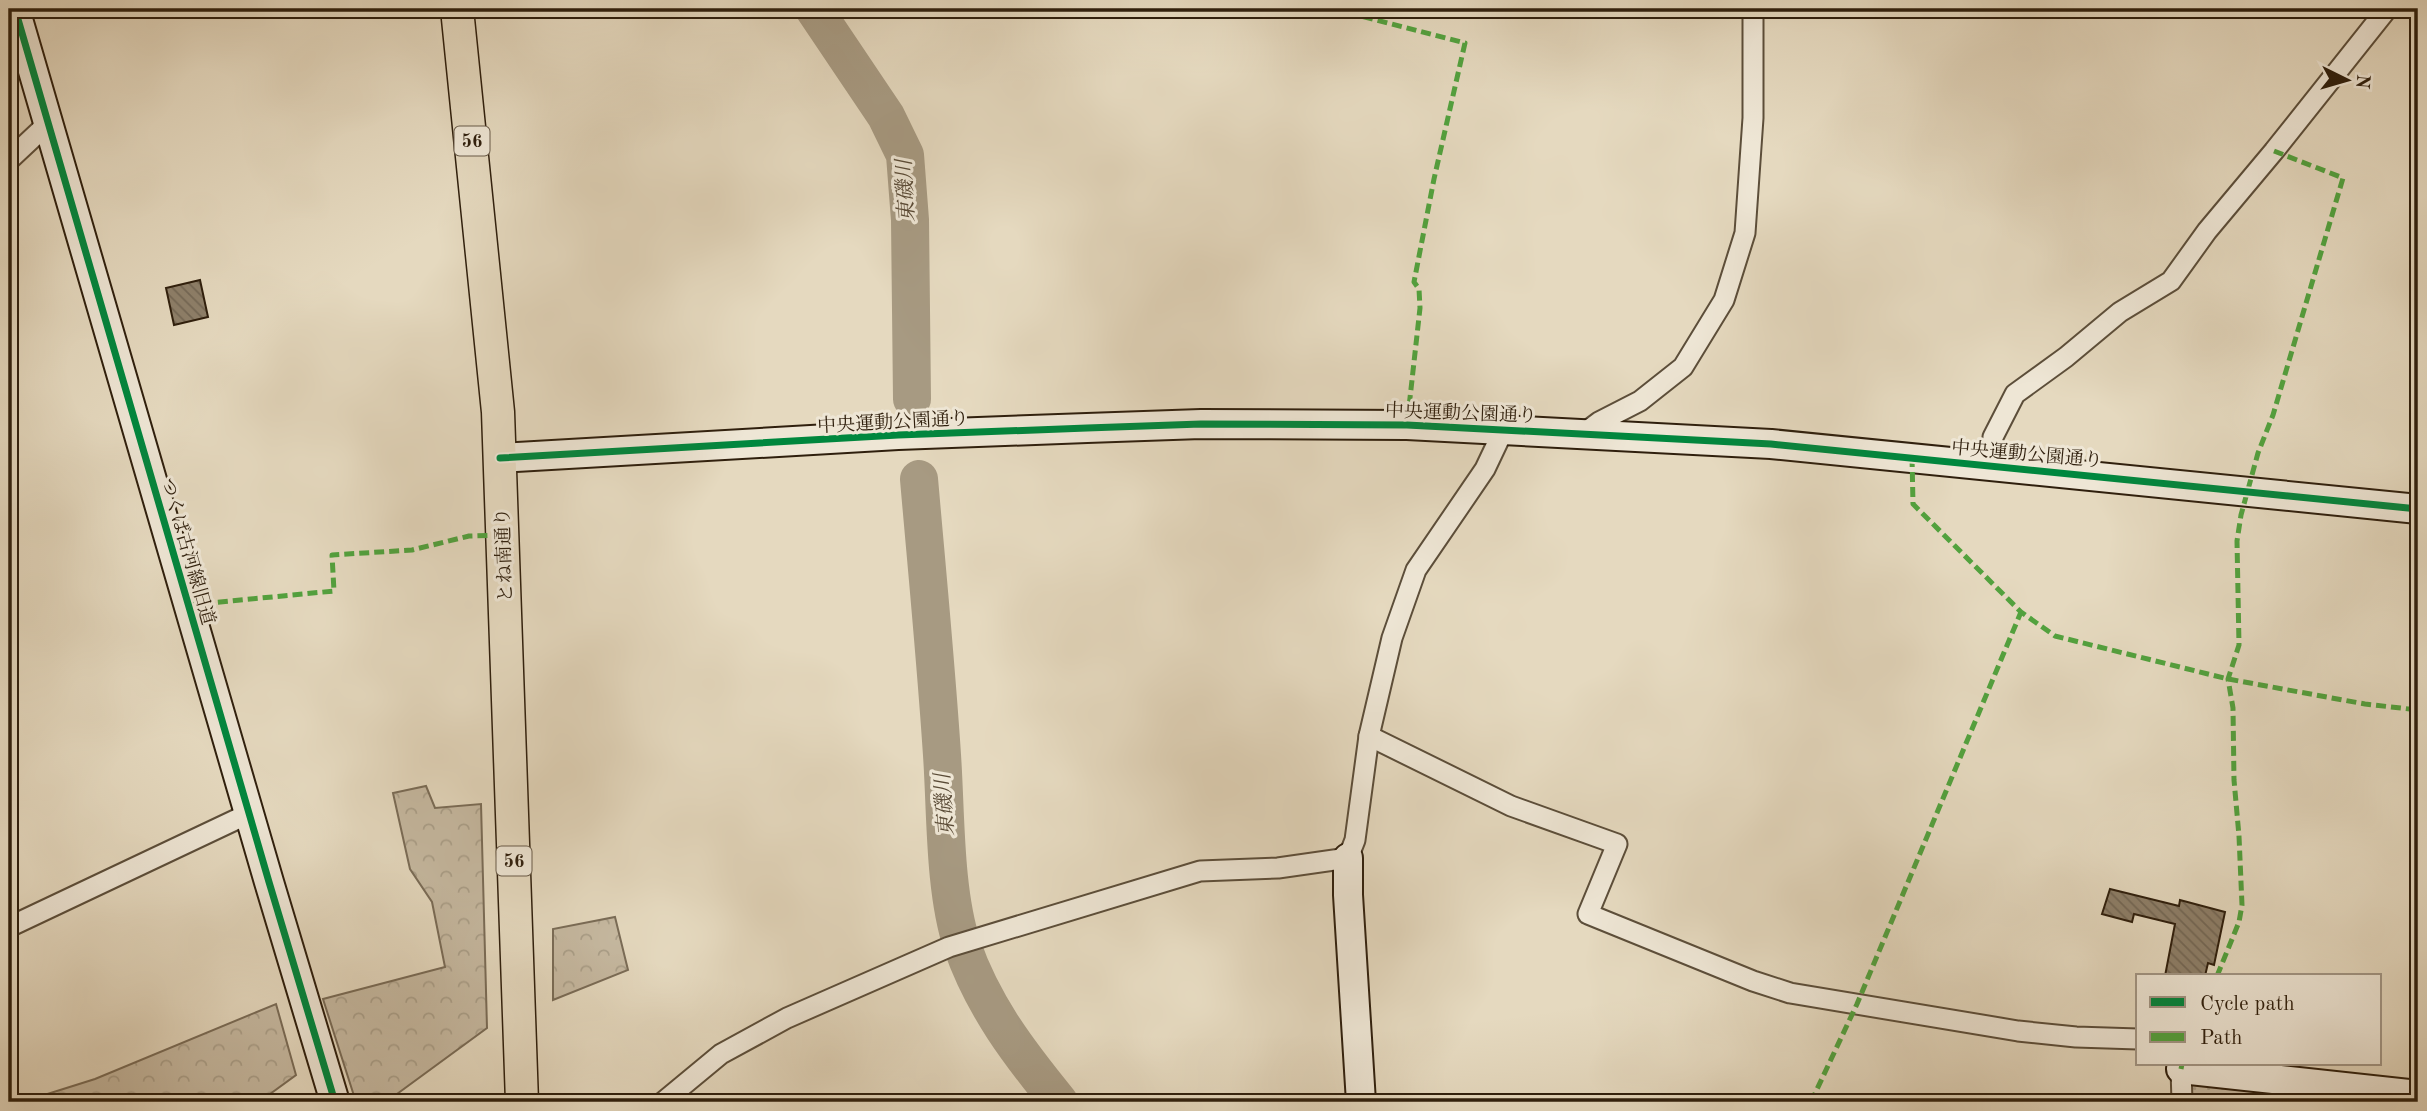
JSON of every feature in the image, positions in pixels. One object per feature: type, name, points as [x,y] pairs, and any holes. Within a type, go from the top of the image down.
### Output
[{"type":"main road","name":"とね南通り","points":[[457,9],[489,314],[500,458],[522,1102]]},
{"type":"street","name":"つくば古河線旧道","points":[[15,9],[19,61],[47,118],[335,1102]]},
{"type":"street","points":[[1583,434],[1599,422],[1640,401],[1683,367],[1724,300],[1745,233],[1753,118],[1753,9]]},
{"type":"street","points":[[1991,466],[1993,436],[2015,394],[2066,357],[2120,312],[2171,281],[2207,231],[2387,9]]},
{"type":"street","points":[[9,160],[41,130],[47,118]]},
{"type":"street","name":"中央運動公園通り","points":[[500,458],[898,435],[1189,425],[1407,425],[1771,444],[2418,509]]},
{"type":"street","points":[[1361,1102],[1348,858],[1354,840],[1368,736],[1392,638],[1416,570],[1485,470],[1504,429]]},
{"type":"street","points":[[1368,736],[1511,806],[1617,844],[1588,915],[1753,981],[1790,993],[2018,1031],[2136,1039]]},
{"type":"street","points":[[9,927],[250,813]]},
{"type":"street","points":[[663,1102],[721,1054],[787,1018],[949,947],[1200,871],[1278,868],[1348,858]]},
{"type":"street","points":[[2182,1102],[2179,1066],[2418,1095]]},
{"type":"green space","points":[[426,786],[435,808],[481,804],[487,1028],[386,1102],[356,1102],[323,999],[445,967],[432,902],[410,869],[393,793]]},
{"type":"green space","points":[[615,917],[628,970],[553,1000],[553,929]]},
{"type":"green space","points":[[276,1004],[296,1075],[259,1102],[22,1102],[95,1079]]},
{"type":"green space","points":[[2181,1069],[2418,1102],[2184,1102]]},
{"type":"building","points":[[200,280],[208,317],[174,325],[166,288]]},
{"type":"building","points":[[2110,889],[2179,906],[2180,900],[2225,912],[2214,965],[2208,963],[2205,974],[2165,974],[2175,924],[2134,914],[2132,922],[2102,914]]},
{"type":"waterway","name":"東磯川","points":[[814,9],[886,116],[905,155],[910,220],[912,399]]},
{"type":"waterway","name":"東磯川","points":[[919,479],[940,720],[949,876],[956,923],[962,945],[991,1009],[1016,1047],[1059,1102]]},
{"type":"marked path","points":[[1334,9],[1465,43],[1414,282],[1419,289],[1420,308],[1407,425]]},
{"type":"marked path","points":[[2218,974],[2239,922],[2242,905],[2234,780],[2233,708],[2228,679],[2239,645],[2237,541],[2241,515],[2343,178],[2274,151]]},
{"type":"marked path","points":[[1912,457],[1913,504],[2021,612],[2055,636],[2228,679],[2365,704],[2418,710]]},
{"type":"marked path","points":[[188,605],[334,591],[332,555],[412,550],[469,536],[503,535]]},
{"type":"marked path","points":[[1811,1102],[1857,1004],[2021,612]]},
{"type":"cycle path","points":[[15,9],[335,1102]]},
{"type":"cycle path","points":[[500,458],[898,435],[1087,428],[1201,424],[1407,425],[1771,444],[2418,509]]}]
